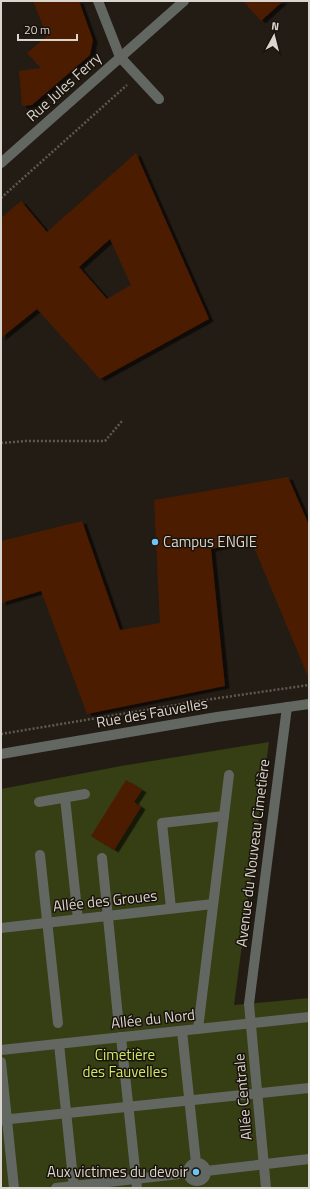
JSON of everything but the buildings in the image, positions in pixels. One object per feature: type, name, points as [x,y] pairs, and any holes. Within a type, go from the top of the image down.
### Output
[{"type":"street","points":[[98,1],[120,57],[159,98]]},
{"type":"street","name":"Rue Jules Ferry","points":[[1,164],[184,1]]},
{"type":"street","name":"Rue des Fauvelles","points":[[1,754],[209,718],[309,704]]},
{"type":"street","name":"Avenue du Nouveau Cimetière","points":[[249,1004],[287,707]]},
{"type":"street","points":[[198,1029],[229,775]]},
{"type":"street","points":[[38,802],[84,794]]},
{"type":"street","points":[[65,798],[78,919]]},
{"type":"street","points":[[171,908],[162,823],[224,816]]},
{"type":"street","points":[[40,855],[58,1023]]},
{"type":"street","points":[[102,858],[118,1017]]},
{"type":"street","name":"Allée des Groues","points":[[1,928],[213,904]]},
{"type":"street","name":"Allée Centrale","points":[[249,1004],[266,1188]]},
{"type":"street","name":"Allée du Nord","points":[[1,1050],[309,1017]]},
{"type":"street","points":[[182,1031],[196,1163]]},
{"type":"street","points":[[121,1037],[136,1183]]},
{"type":"street","points":[[59,1044],[74,1187]]},
{"type":"street","points":[[1,1062],[4,1120],[14,1188]]},
{"type":"street","points":[[4,1120],[309,1088]]},
{"type":"street","points":[[206,1171],[309,1159]]},
{"type":"street","points":[[196,1163],[203,1166],[206,1171]]},
{"type":"street","points":[[196,1163],[189,1168],[188,1173],[190,1178],[198,1185],[203,1179],[206,1171]]},
{"type":"street","points":[[56,1188],[136,1183],[188,1173]]},
{"type":"path","points":[[1,198],[137,76]]},
{"type":"path","points":[[1,443],[26,441],[105,441],[122,421]]},
{"type":"path","points":[[1,734],[212,699],[309,685]]},
{"type":"green space","name":"Cimetière des Fauvelles","points":[[269,742],[234,1005],[309,998],[309,1188],[1,1188],[1,789],[121,766]]},
{"type":"place","name":"Campus ENGIE","points":[[155,542]]},
{"type":"place","name":"Aux victimes du devoir","points":[[196,1172]]}]
